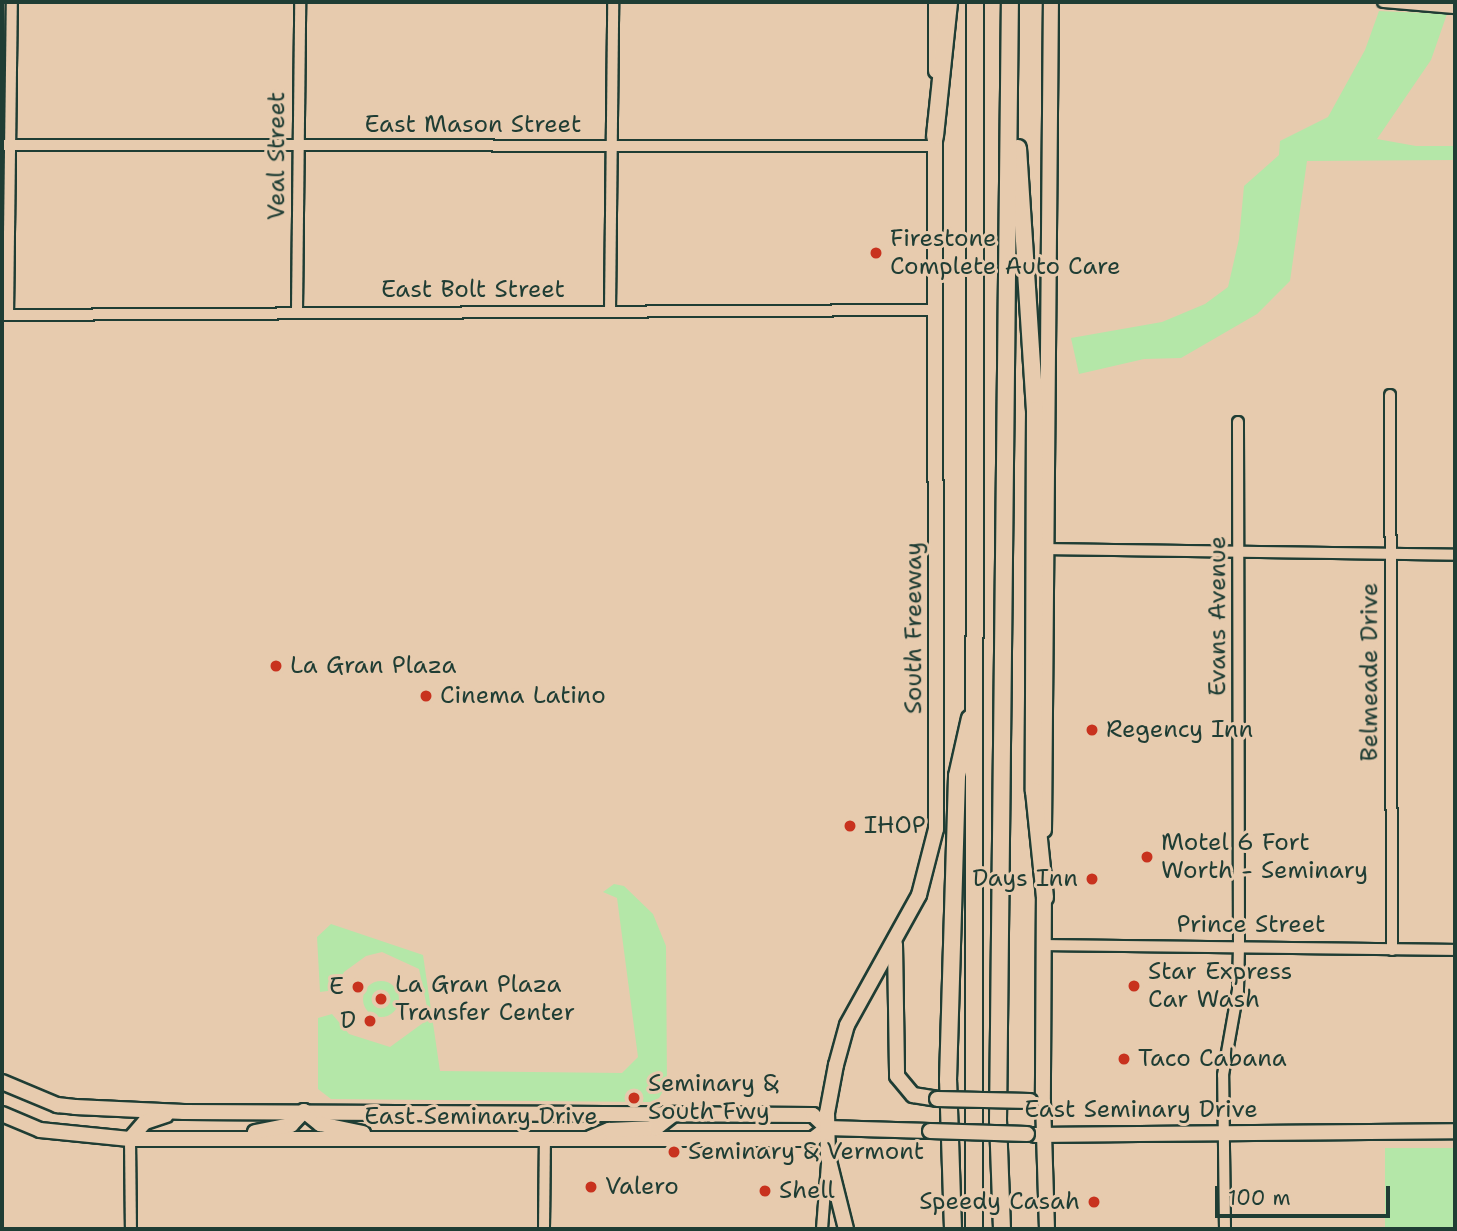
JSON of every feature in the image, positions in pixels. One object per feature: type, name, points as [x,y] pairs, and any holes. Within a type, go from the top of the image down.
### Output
[{"type":"highway","points":[[935,141],[949,2]]},
{"type":"highway","points":[[974,1229],[975,2]]},
{"type":"highway","points":[[1002,1229],[998,1121],[1010,2]]},
{"type":"highway","points":[[1009,50],[1031,305],[1034,791],[1045,897]]},
{"type":"highway","points":[[953,1229],[948,1080],[957,776],[976,688]]},
{"type":"main road","name":"South Freeway","points":[[846,1229],[828,1157],[827,1128],[844,1032],[919,895],[936,829],[936,2]]},
{"type":"main road","points":[[1047,1229],[1043,1135],[1036,1101],[1045,945],[1051,2]]},
{"type":"main road","points":[[895,943],[897,1076],[913,1095],[937,1099],[1036,1101]]},
{"type":"main road","points":[[2,1082],[57,1105],[184,1112]]},
{"type":"main road","points":[[229,1138],[290,1125],[304,1111],[320,1124],[399,1139]]},
{"type":"main road","points":[[131,1139],[145,1122],[184,1112]]},
{"type":"main road","name":"East Seminary Drive","points":[[184,1112],[813,1115],[827,1128]]},
{"type":"main road","name":"East Seminary Drive","points":[[2,1114],[40,1130],[131,1139],[813,1139],[827,1128],[1027,1135],[1455,1131]]},
{"type":"main road","points":[[586,1140],[609,1130],[656,1128],[674,1114]]},
{"type":"street","points":[[5,315],[6,145],[12,2]]},
{"type":"street","name":"Veal Street","points":[[297,311],[300,2]]},
{"type":"street","points":[[610,311],[612,2]]},
{"type":"street","points":[[1383,2],[1455,8]]},
{"type":"street","name":"East Mason Street","points":[[6,145],[611,146],[935,141]]},
{"type":"street","name":"East Bolt Street","points":[[5,315],[297,311],[937,310]]},
{"type":"street","name":"Belmeade Drive","points":[[1390,395],[1392,950]]},
{"type":"street","name":"Evans Avenue","points":[[1225,1229],[1221,1133],[1239,947],[1238,422]]},
{"type":"street","points":[[1046,549],[1455,555]]},
{"type":"street","name":"Prince Street","points":[[1045,945],[1455,950]]},
{"type":"street","points":[[131,1139],[131,1229]]},
{"type":"street","points":[[544,1229],[545,1140]]},
{"type":"street","points":[[822,1229],[828,1157]]},
{"type":"green space","points":[[1379,11],[1447,14],[1431,60],[1377,139],[1416,146],[1455,146],[1455,160],[1307,161],[1290,281],[1257,314],[1181,358],[1144,359],[1079,374],[1071,338],[1162,322],[1205,304],[1228,287],[1239,239],[1244,186],[1279,155],[1280,141],[1328,117],[1365,50]]},
{"type":"green space","points":[[614,884],[624,886],[653,914],[666,946],[667,1084],[659,1098],[651,1102],[331,1099],[318,1089],[318,1018],[332,1014],[349,1034],[390,1047],[423,1023],[427,1007],[419,969],[382,952],[366,956],[344,972],[335,990],[320,992],[317,937],[331,924],[423,955],[440,1071],[622,1073],[638,1057],[617,898],[603,892]]},
{"type":"green space","points":[[381,981],[394,986],[399,999],[394,1012],[381,1017],[368,1012],[363,999],[368,986]]},
{"type":"green space","points":[[1385,1148],[1455,1148],[1455,1229],[1385,1229]]},
{"type":"place","name":"Firestone Complete Auto Care","points":[[876,253]]},
{"type":"place","name":"La Gran Plaza","points":[[276,666]]},
{"type":"place","name":"Cinema Latino","points":[[426,696]]},
{"type":"place","name":"Regency Inn","points":[[1092,730]]},
{"type":"place","name":"IHOP","points":[[850,826]]},
{"type":"place","name":"Motel 6 Fort Worth - Seminary","points":[[1147,857]]},
{"type":"place","name":"Days Inn","points":[[1092,879]]},
{"type":"place","name":"Star Express Car Wash","points":[[1134,986]]},
{"type":"place","name":"E","points":[[358,987]]},
{"type":"place","name":"La Gran Plaza Transfer Center","points":[[381,999]]},
{"type":"place","name":"D","points":[[370,1021]]},
{"type":"place","name":"Taco Cabana","points":[[1124,1059]]},
{"type":"place","name":"Seminary & South Fwy","points":[[634,1098]]},
{"type":"place","name":"Seminary & Vermont","points":[[674,1152]]},
{"type":"place","name":"Valero","points":[[591,1187]]},
{"type":"place","name":"Shell","points":[[765,1191]]},
{"type":"place","name":"Speedy Casah","points":[[1094,1202]]}]
